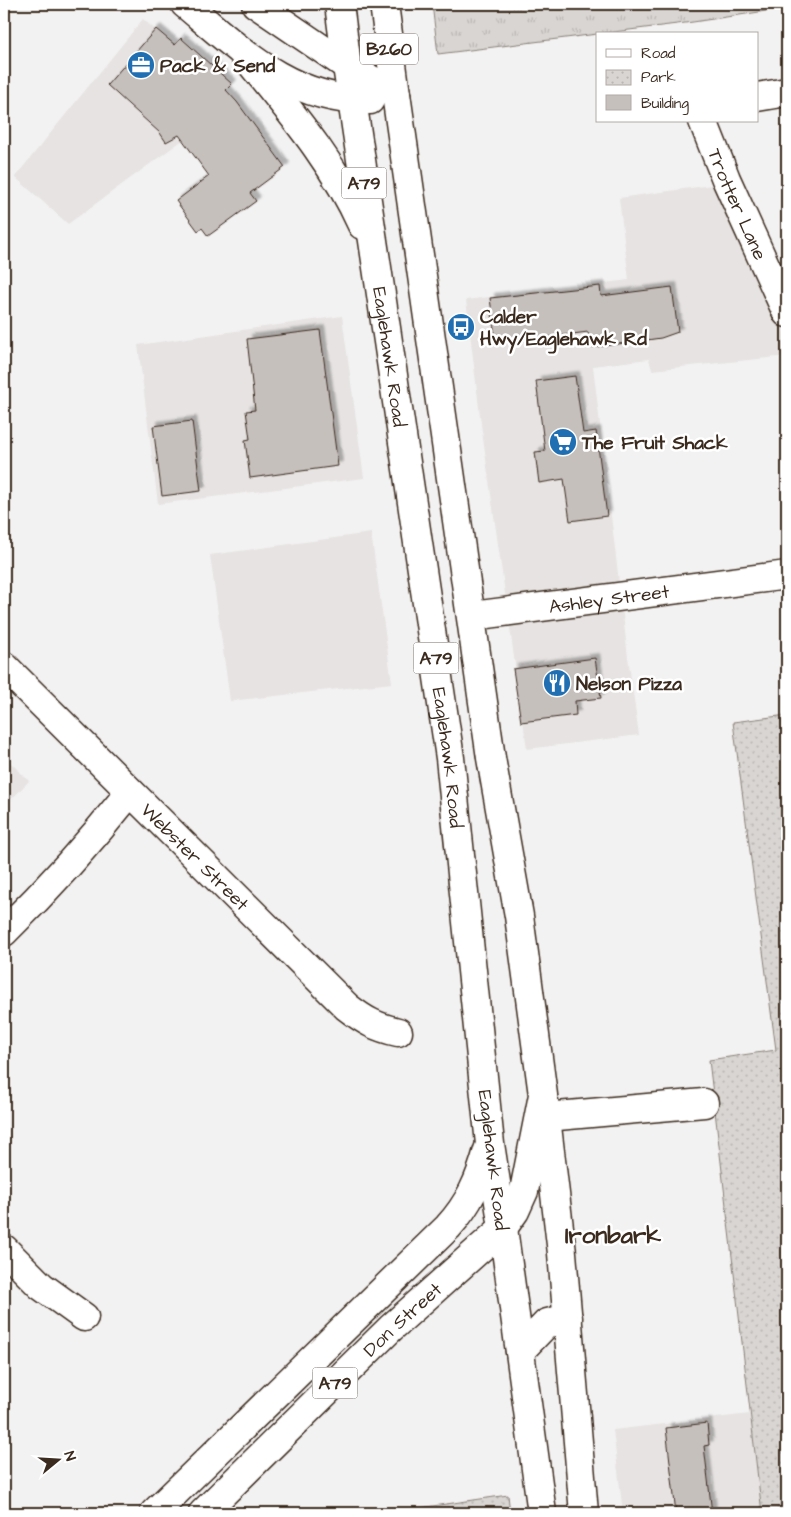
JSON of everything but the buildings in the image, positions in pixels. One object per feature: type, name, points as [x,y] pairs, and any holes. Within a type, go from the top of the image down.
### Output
[{"type":"main road","points":[[185,4],[242,52],[289,82],[317,94],[352,99],[396,96]]},
{"type":"main road","points":[[256,4],[347,66],[396,96]]},
{"type":"main road","name":"Eaglehawk Road","points":[[339,4],[450,758],[490,1144],[542,1513]]},
{"type":"main road","name":"B260","points":[[384,4],[396,96]]},
{"type":"main road","points":[[242,52],[312,140],[339,178],[365,232],[378,267]]},
{"type":"main road","points":[[758,97],[787,92]]},
{"type":"main road","name":"A79","points":[[396,96],[497,796],[519,916],[544,1106]]},
{"type":"main road","name":"Trotter Lane","points":[[703,122],[726,179],[787,313]]},
{"type":"main road","name":"Ashley Street","points":[[431,621],[787,575]]},
{"type":"main road","name":"Webster Street","points":[[4,666],[348,1007],[363,1019],[398,1032]]},
{"type":"main road","points":[[4,932],[73,861],[130,792]]},
{"type":"main road","points":[[584,1513],[559,1223],[544,1106],[704,1103]]},
{"type":"main road","name":"Don Street","points":[[203,1513],[391,1328],[503,1228],[515,1212],[524,1190],[544,1106]]},
{"type":"main road","name":"Don Street","points":[[154,1513],[448,1228],[472,1196],[482,1174],[490,1144]]},
{"type":"main road","points":[[4,1249],[41,1286],[84,1317]]},
{"type":"main road","points":[[520,1350],[546,1323],[568,1318]]},
{"type":"shaded area","points":[[143,19],[236,101],[68,224],[15,177]]},
{"type":"shaded area","points":[[719,184],[780,318],[785,335],[787,356],[652,370],[649,359],[593,366],[639,735],[527,749],[481,424],[466,300],[629,280],[619,198]]},
{"type":"shaded area","points":[[342,316],[364,478],[158,504],[138,345]]},
{"type":"shaded area","points":[[371,533],[392,683],[230,701],[210,555]]},
{"type":"shaded area","points":[[4,756],[29,781],[4,807]]},
{"type":"shaded area","points":[[750,1414],[762,1513],[623,1513],[613,1430]]},
{"type":"green space","points":[[432,4],[769,4],[766,11],[438,54]]},
{"type":"green space","points":[[787,715],[787,1513],[762,1513],[709,1060],[776,1050],[733,722]]},
{"type":"green space","points":[[508,1495],[510,1513],[402,1513],[405,1510]]},
{"type":"place","name":"Pack & Send","points":[[141,65]]},
{"type":"place","name":"Calder Hwy/Eaglehawk Rd","points":[[461,327]]},
{"type":"place","name":"The Fruit Shack","points":[[563,442]]},
{"type":"place","name":"Nelson Pizza","points":[[557,683]]},
{"type":"district","name":"Ironbark","points":[[613,1235]]}]
